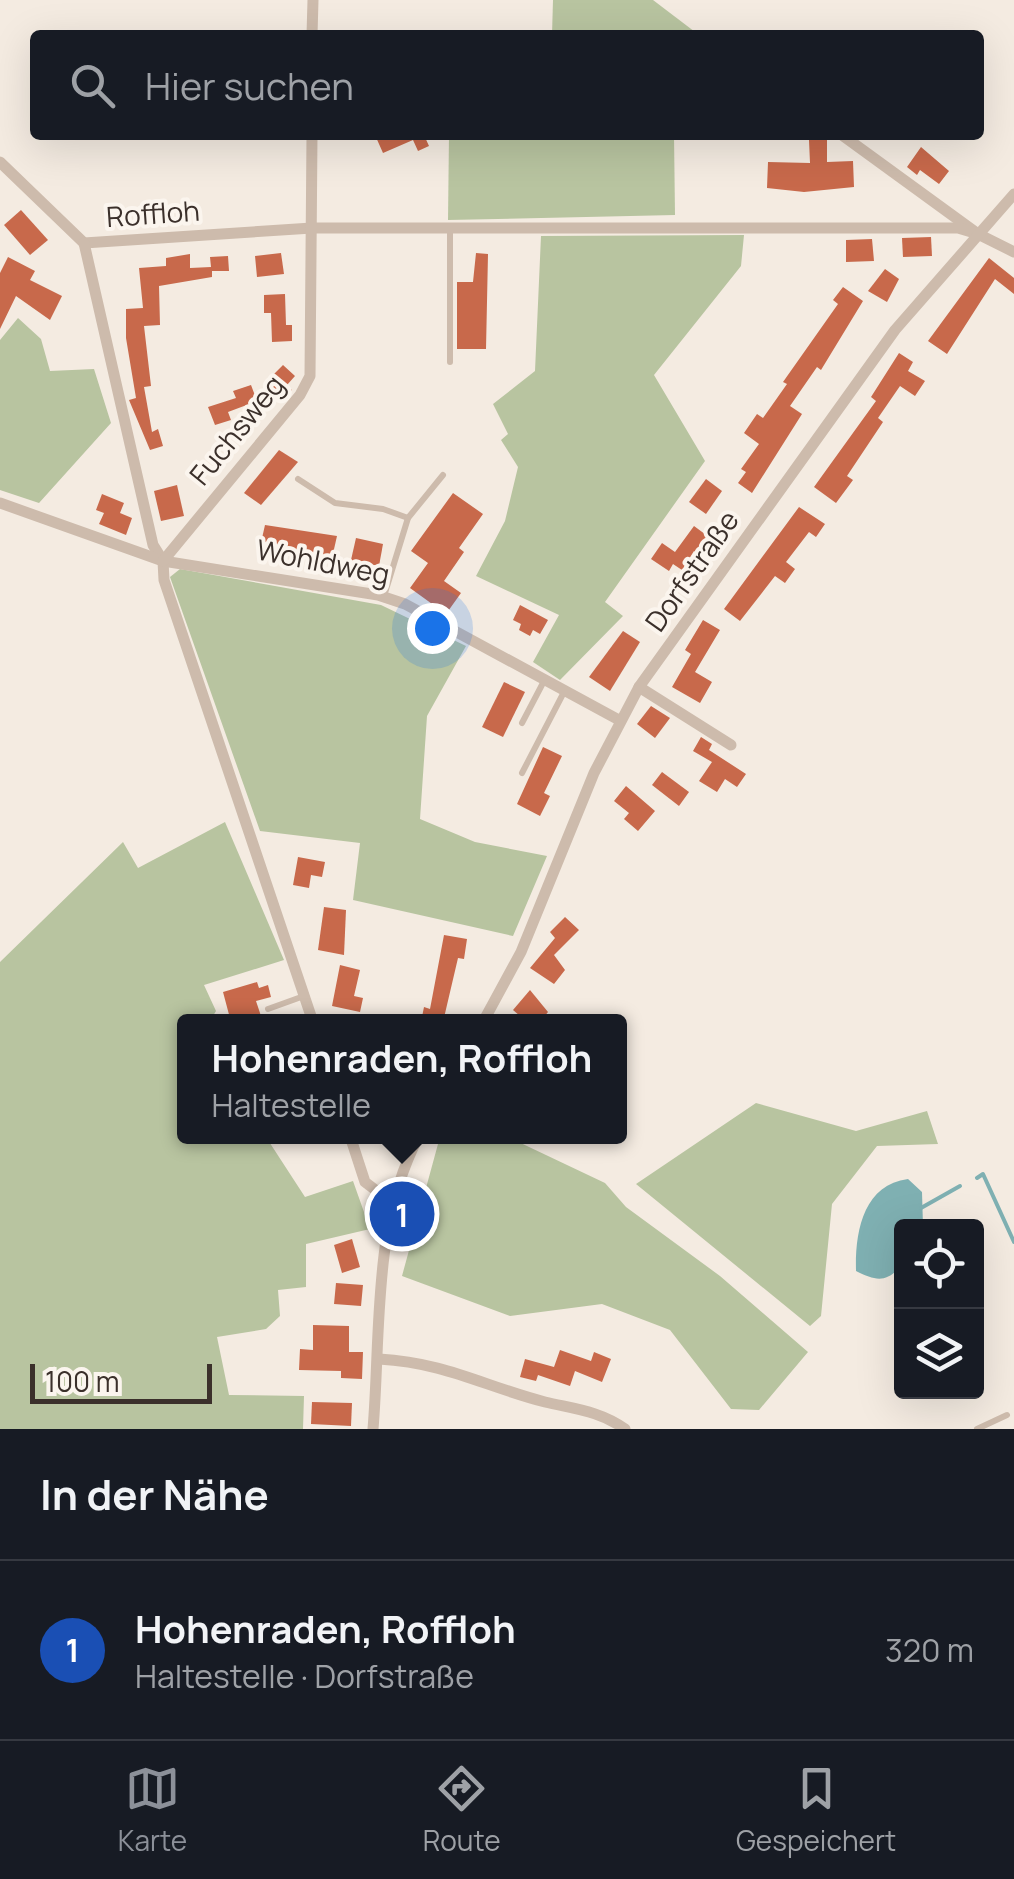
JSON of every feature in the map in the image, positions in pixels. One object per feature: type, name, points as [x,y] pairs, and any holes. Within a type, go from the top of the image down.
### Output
[{"type":"street","points":[[312,0],[312,30]]},
{"type":"street","name":"Fuchsweg","points":[[163,561],[300,396],[310,376],[312,140]]},
{"type":"street","points":[[849,140],[978,234],[1014,252]]},
{"type":"street","points":[[0,162],[84,244]]},
{"type":"street","name":"Dorfstraße","points":[[487,1014],[521,952],[619,720],[639,688],[895,330],[1014,194]]},
{"type":"street","name":"Roffloh","points":[[311,1014],[164,580],[163,561],[153,545],[84,244],[312,228],[958,228],[978,234]]},
{"type":"street","name":"Wohldweg","points":[[0,503],[163,561],[384,597],[619,720]]},
{"type":"street","points":[[639,688],[730,745]]},
{"type":"street","points":[[353,1144],[365,1182],[396,1205]]},
{"type":"street","points":[[373,1429],[383,1270],[396,1205],[417,1144]]},
{"type":"street","points":[[379,1358],[450,1368],[543,1402],[588,1410],[625,1429]]},
{"type":"lane","points":[[450,227],[450,362]]},
{"type":"lane","points":[[384,597],[408,518],[443,475]]},
{"type":"lane","points":[[298,479],[335,503],[383,509],[408,518]]},
{"type":"lane","points":[[522,723],[544,680]]},
{"type":"lane","points":[[522,773],[564,691]]},
{"type":"lane","points":[[268,1009],[305,996]]},
{"type":"lane","points":[[977,1429],[1007,1415]]},
{"type":"green space","points":[[553,0],[653,0],[692,30],[552,30]]},
{"type":"green space","points":[[449,140],[674,140],[675,215],[448,220]]},
{"type":"green space","points":[[744,235],[741,266],[654,375],[705,461],[605,602],[623,616],[560,680],[533,662],[559,615],[476,576],[505,521],[518,467],[501,440],[508,434],[493,404],[535,371],[541,236]]},
{"type":"green space","points":[[18,318],[41,339],[50,371],[94,369],[111,423],[39,503],[0,490],[0,340]]},
{"type":"green space","points":[[180,569],[381,605],[466,646],[427,716],[420,819],[475,842],[547,856],[513,936],[353,900],[360,843],[260,831],[170,577]]},
{"type":"green space","points":[[225,822],[284,960],[204,985],[214,1014],[177,1014],[177,1144],[271,1144],[305,1197],[353,1181],[370,1229],[306,1244],[306,1287],[278,1290],[280,1316],[266,1329],[217,1337],[229,1395],[304,1396],[303,1429],[0,1429],[0,962],[123,842],[138,868]]},
{"type":"green space","points":[[756,1103],[856,1131],[927,1111],[938,1144],[877,1146],[832,1204],[821,1316],[810,1326],[636,1184]]},
{"type":"green space","points":[[438,1144],[523,1144],[605,1183],[626,1207],[720,1276],[808,1352],[759,1410],[731,1409],[670,1330],[602,1304],[510,1316],[402,1276]]},
{"type":"water","points":[[908,1179],[922,1192],[923,1219],[894,1219],[894,1272],[880,1279],[869,1277],[856,1271],[860,1226],[872,1200],[893,1183]]},
{"type":"building","points":[[377,140],[413,140],[383,153]]},
{"type":"building","points":[[413,140],[426,140],[429,146],[418,151]]},
{"type":"building","points":[[809,140],[827,140],[827,162],[853,161],[854,187],[804,192],[767,188],[768,162],[810,163]]},
{"type":"building","points":[[921,147],[949,171],[939,184],[920,170],[917,175],[907,167]]},
{"type":"building","points":[[21,210],[48,240],[30,255],[4,225]]},
{"type":"building","points":[[931,237],[932,256],[903,257],[902,238]]},
{"type":"building","points":[[872,239],[874,261],[846,262],[846,240]]},
{"type":"building","points":[[281,253],[284,274],[257,277],[255,256]]},
{"type":"building","points":[[476,253],[488,254],[486,349],[457,349],[457,282],[473,282]]},
{"type":"building","points":[[190,254],[190,268],[211,267],[210,257],[228,256],[229,271],[212,271],[212,277],[159,286],[160,325],[144,326],[151,386],[144,387],[152,432],[158,429],[163,446],[150,450],[129,400],[136,398],[126,338],[126,309],[143,308],[139,268],[166,266],[166,258]]},
{"type":"building","points":[[8,257],[35,271],[30,280],[62,296],[50,320],[16,296],[0,329],[0,273]]},
{"type":"building","points":[[989,258],[1014,278],[1014,294],[995,279],[947,354],[928,341]]},
{"type":"building","points":[[885,269],[899,279],[887,302],[868,291]]},
{"type":"building","points":[[843,287],[863,301],[821,370],[817,367],[790,406],[802,414],[752,493],[738,483],[746,472],[741,469],[759,444],[744,433],[757,414],[763,418],[787,384],[783,382],[838,304],[833,300]]},
{"type":"building","points":[[285,294],[286,325],[292,325],[292,341],[272,342],[271,313],[264,313],[264,295]]},
{"type":"building","points":[[899,353],[913,362],[908,371],[925,381],[915,396],[900,386],[878,418],[883,422],[847,476],[853,480],[836,503],[814,487],[876,401],[871,397]]},
{"type":"building","points":[[283,365],[295,376],[287,385],[292,390],[281,403],[269,391],[278,382],[272,376]]},
{"type":"building","points":[[251,385],[257,401],[228,412],[231,420],[215,425],[208,407],[236,398],[233,391]]},
{"type":"building","points":[[279,450],[298,462],[261,505],[244,493]]},
{"type":"building","points":[[706,479],[722,491],[706,514],[689,502]]},
{"type":"building","points":[[177,485],[184,516],[161,521],[154,491]]},
{"type":"building","points":[[453,493],[483,514],[459,548],[464,552],[444,581],[461,593],[446,614],[410,588],[428,563],[411,551]]},
{"type":"building","points":[[102,494],[124,503],[120,513],[132,518],[126,535],[99,524],[104,513],[96,510]]},
{"type":"building","points":[[799,507],[825,524],[816,537],[809,532],[786,562],[795,569],[785,583],[775,576],[740,621],[724,609]]},
{"type":"building","points":[[265,525],[337,536],[332,558],[260,547]]},
{"type":"building","points":[[694,526],[717,543],[705,559],[694,551],[682,570],[673,564],[669,571],[651,559],[662,543],[675,552]]},
{"type":"building","points":[[356,538],[383,544],[379,566],[351,560]]},
{"type":"building","points":[[520,605],[548,620],[540,634],[533,630],[530,636],[519,630],[521,624],[513,620]]},
{"type":"building","points":[[703,620],[720,630],[695,672],[712,682],[700,703],[672,687],[691,654],[685,650]]},
{"type":"building","points":[[623,631],[640,642],[610,691],[589,677]]},
{"type":"building","points":[[504,682],[525,692],[503,737],[482,727]]},
{"type":"building","points":[[651,706],[670,718],[655,738],[637,724]]},
{"type":"building","points":[[701,737],[712,744],[709,750],[746,774],[737,787],[725,779],[717,792],[699,781],[712,762],[693,751]]},
{"type":"building","points":[[543,747],[562,756],[544,793],[550,796],[540,816],[517,804]]},
{"type":"building","points":[[662,772],[689,792],[679,806],[652,785]]},
{"type":"building","points":[[626,786],[655,811],[638,831],[624,819],[629,813],[614,801]]},
{"type":"building","points":[[298,857],[325,862],[322,877],[311,875],[309,888],[293,885]]},
{"type":"building","points":[[324,907],[346,910],[344,955],[318,950]]},
{"type":"building","points":[[565,917],[579,930],[554,955],[565,970],[554,984],[530,968],[555,938],[550,932]]},
{"type":"building","points":[[444,935],[467,939],[464,959],[458,958],[445,1014],[423,1014],[424,1007],[430,1009]]},
{"type":"building","points":[[340,965],[360,970],[354,996],[363,998],[360,1012],[332,1006]]},
{"type":"building","points":[[257,982],[259,988],[268,985],[271,997],[256,1001],[260,1014],[229,1014],[223,992]]},
{"type":"building","points":[[530,990],[548,1012],[518,1014],[513,1010]]},
{"type":"building","points":[[352,1239],[360,1267],[342,1273],[334,1245]]},
{"type":"building","points":[[336,1283],[363,1285],[361,1306],[334,1304]]},
{"type":"building","points":[[313,1325],[349,1326],[349,1352],[363,1352],[362,1379],[341,1378],[341,1371],[299,1370],[300,1349],[313,1350]]},
{"type":"building","points":[[560,1350],[591,1361],[594,1352],[611,1359],[602,1382],[575,1371],[570,1386],[538,1375],[536,1381],[520,1377],[525,1359],[554,1367]]},
{"type":"building","points":[[312,1402],[352,1403],[351,1426],[311,1424]]},
{"type":"waterway","points":[[977,1178],[983,1174],[1014,1242]]},
{"type":"waterway","points":[[921,1208],[960,1186]]},
{"type":"place","name":"Hohenraden, Roffloh","points":[[402,1214]]}]
